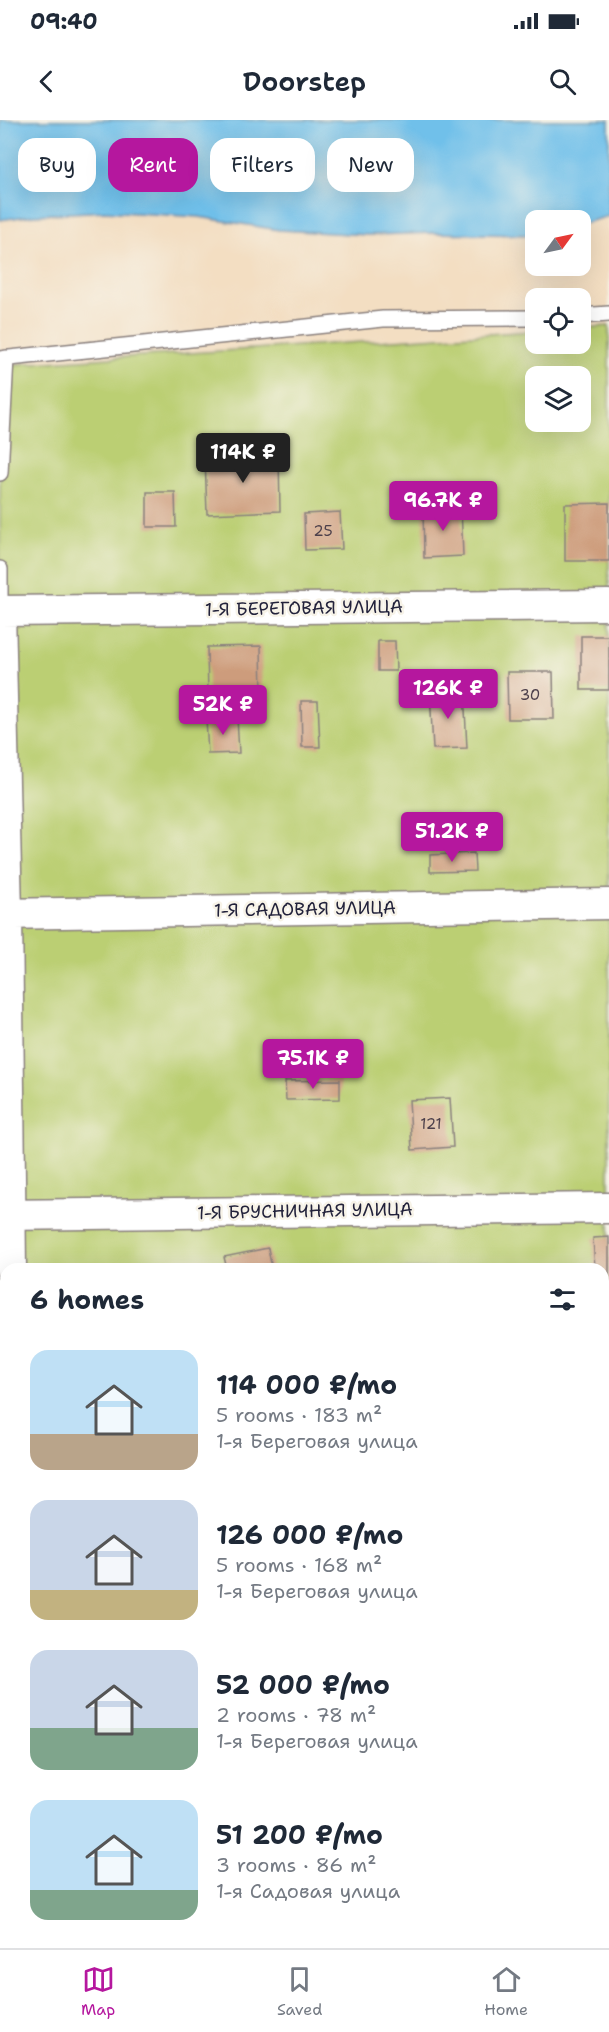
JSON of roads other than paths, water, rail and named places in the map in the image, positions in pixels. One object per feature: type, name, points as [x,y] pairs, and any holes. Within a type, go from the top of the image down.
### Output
[{"type":"street","name":"1-Я БЕРЕГОВАЯ УЛИЦА","points":[[0,611],[609,605]]},
{"type":"street","points":[[0,611],[5,1214],[11,1263]]},
{"type":"street","name":"1-Я САДОВАЯ УЛИЦА","points":[[4,914],[609,904]]},
{"type":"street","name":"1-Я БРУСНИЧНАЯ УЛИЦА","points":[[5,1214],[609,1208]]},
{"type":"lane","points":[[591,315],[609,314]]},
{"type":"lane","points":[[0,473],[3,358],[383,319],[525,318]]},
{"type":"lane","points":[[0,569],[0,611]]},
{"type":"water","points":[[0,120],[609,120],[609,216],[591,221],[591,210],[525,210],[525,235],[435,233],[368,235],[279,230],[199,217],[105,211],[35,215],[0,220]]}]
